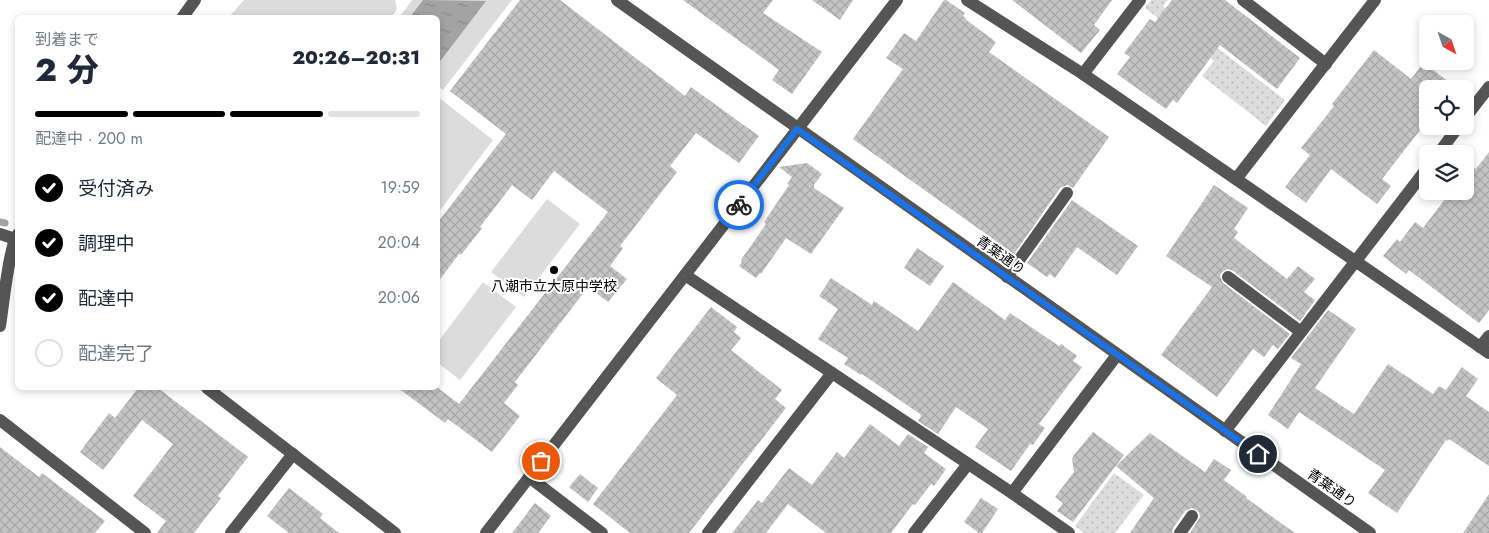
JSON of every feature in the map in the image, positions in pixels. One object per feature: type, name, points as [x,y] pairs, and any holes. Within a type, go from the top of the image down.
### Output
[{"type":"street","points":[[184,15],[195,0]]},
{"type":"street","name":"青葉通り","points":[[616,0],[1370,533]]},
{"type":"street","points":[[486,533],[897,0]]},
{"type":"street","points":[[967,0],[1083,74],[1485,350],[1489,336]]},
{"type":"street","points":[[1083,74],[1140,0]]},
{"type":"street","points":[[1243,0],[1326,64]]},
{"type":"street","points":[[1236,179],[1326,64],[1368,3]]},
{"type":"street","points":[[1474,106],[1489,87]]},
{"type":"street","points":[[1226,431],[1419,179]]},
{"type":"street","points":[[1007,277],[1067,193]]},
{"type":"street","points":[[0,234],[15,237]]},
{"type":"street","points":[[0,326],[15,243]]},
{"type":"street","points":[[685,275],[1069,533]]},
{"type":"street","points":[[1228,277],[1301,332]]},
{"type":"street","points":[[1012,493],[1118,355]]},
{"type":"street","points":[[708,533],[832,373]]},
{"type":"street","points":[[210,390],[395,533]]},
{"type":"street","points":[[0,420],[145,533]]},
{"type":"street","points":[[230,533],[292,454]]},
{"type":"street","points":[[914,533],[968,464]]},
{"type":"street","points":[[529,477],[602,533]]},
{"type":"street","points":[[1180,533],[1192,516]]},
{"type":"shaded area","points":[[244,0],[395,0],[397,9],[393,15],[231,15]]},
{"type":"shaded area","points":[[412,0],[512,0],[443,90],[440,88],[440,15],[401,15]]},
{"type":"shaded area","points":[[1151,0],[1168,0],[1163,6],[1285,100],[1266,126],[1202,76],[1214,61],[1145,8]]},
{"type":"shaded area","points":[[440,99],[493,140],[440,210]]},
{"type":"shaded area","points":[[547,199],[580,224],[524,297],[491,272]]},
{"type":"shaded area","points":[[483,282],[516,307],[460,380],[440,365],[440,339]]},
{"type":"shaded area","points":[[1114,473],[1144,495],[1115,533],[1084,533],[1075,526]]},
{"type":"water","points":[[423,0],[486,1],[440,61],[440,15],[412,15]]},
{"type":"building","points":[[520,0],[560,0],[685,96],[691,87],[759,136],[739,163],[696,133],[670,166],[677,172],[620,246],[623,248],[610,266],[627,279],[608,302],[588,287],[515,382],[518,385],[504,403],[520,416],[492,452],[448,419],[445,423],[401,390],[440,390],[459,404],[608,212],[554,171],[532,200],[512,185],[480,227],[482,228],[440,279],[440,219],[506,134],[450,91]]},
{"type":"building","points":[[683,0],[773,0],[763,13],[822,52],[792,94],[772,80],[779,70]]},
{"type":"building","points":[[812,0],[853,0],[840,20]]},
{"type":"building","points":[[944,0],[965,13],[963,16],[965,19],[996,42],[989,52],[1109,137],[1073,188],[1067,185],[1060,188],[1014,254],[853,139],[903,69],[886,58],[904,33],[916,41]]},
{"type":"building","points":[[1012,0],[1112,0],[1094,25],[1100,30],[1081,53]]},
{"type":"building","points":[[1172,0],[1225,0],[1300,58],[1277,89],[1220,45],[1177,103],[1173,100],[1166,109],[1117,74],[1130,57],[1124,53],[1150,19],[1155,22]]},
{"type":"building","points":[[1374,50],[1411,79],[1419,69],[1433,70],[1446,80],[1419,80],[1419,132],[1382,179],[1391,186],[1377,204],[1331,169],[1306,203],[1285,187],[1310,155],[1301,148],[1334,106],[1332,104]]},
{"type":"building","points":[[1489,152],[1489,310],[1479,323],[1409,270],[1406,274],[1383,256],[1397,239],[1400,242],[1415,222],[1423,228],[1444,200],[1474,200],[1474,168],[1476,169]]},
{"type":"building","points":[[807,163],[822,174],[814,188],[844,208],[811,254],[786,238],[761,274],[756,278],[739,266],[742,262],[741,260],[766,224],[764,222],[789,185],[787,184],[792,177],[779,167]]},
{"type":"building","points":[[1214,185],[1248,208],[1234,229],[1238,232],[1234,238],[1287,279],[1298,266],[1315,279],[1304,292],[1315,300],[1300,321],[1233,271],[1228,269],[1222,272],[1220,276],[1223,283],[1290,334],[1278,349],[1273,345],[1264,357],[1253,349],[1217,397],[1161,355],[1212,287],[1166,256]]},
{"type":"building","points":[[1072,200],[1138,246],[1117,275],[1077,247],[1055,278],[1050,274],[1047,277],[1027,263]]},
{"type":"building","points":[[917,248],[944,266],[930,286],[904,268]]},
{"type":"building","points":[[831,278],[872,305],[874,301],[918,331],[953,282],[1005,320],[1010,313],[1059,346],[1061,344],[1077,356],[1073,361],[1082,367],[1039,424],[1045,428],[1033,445],[1030,444],[1011,471],[975,447],[988,429],[956,407],[938,434],[918,421],[921,416],[920,414],[862,374],[844,364],[848,358],[818,339],[838,309],[819,296]]},
{"type":"building","points":[[711,307],[737,327],[734,332],[741,338],[731,350],[782,390],[775,399],[786,408],[689,533],[630,533],[593,504],[677,395],[656,378]]},
{"type":"building","points":[[1328,310],[1356,329],[1315,388],[1354,414],[1388,364],[1433,394],[1439,386],[1446,390],[1462,367],[1478,379],[1466,396],[1489,412],[1489,466],[1449,439],[1448,441],[1446,440],[1397,513],[1368,493],[1385,470],[1299,412],[1288,429],[1268,415],[1301,364],[1291,358]]},
{"type":"building","points":[[136,390],[161,390],[248,457],[218,496],[221,498],[194,533],[157,533],[166,521],[133,496],[173,444],[142,420],[103,470],[80,452],[109,413],[115,418]]},
{"type":"building","points":[[870,424],[899,446],[908,434],[928,447],[924,453],[946,469],[934,486],[931,484],[915,505],[913,504],[891,533],[826,533],[788,504],[766,533],[732,533],[758,500],[762,503],[789,468],[812,485],[837,452],[844,458]]},
{"type":"building","points":[[1093,432],[1124,455],[1073,522],[1057,511],[1063,503],[1055,497],[1074,472],[1072,459],[1074,455]]},
{"type":"building","points":[[1150,433],[1205,472],[1214,459],[1231,470],[1224,480],[1295,533],[1190,533],[1200,517],[1199,512],[1192,508],[1185,511],[1173,528],[1172,533],[1130,533],[1154,498],[1116,466]]},
{"type":"building","points":[[0,447],[39,477],[42,473],[105,521],[95,533],[0,533]]},
{"type":"building","points":[[580,474],[598,488],[588,502],[569,487]]},
{"type":"building","points":[[289,488],[323,514],[320,518],[339,533],[289,533],[267,516]]},
{"type":"building","points":[[1489,494],[1489,533],[1463,533]]},
{"type":"building","points":[[981,498],[998,509],[982,533],[979,533],[964,522]]},
{"type":"building","points":[[535,503],[551,516],[538,533],[512,533]]},
{"type":"waterway","points":[[0,222],[5,223]]},
{"type":"way so far","points":[[541,461],[739,205]]},
{"type":"place","name":"八潮市立大原中学校","points":[[554,270]]},
{"type":"route","points":[[739,205],[797,129],[1258,454]]}]
